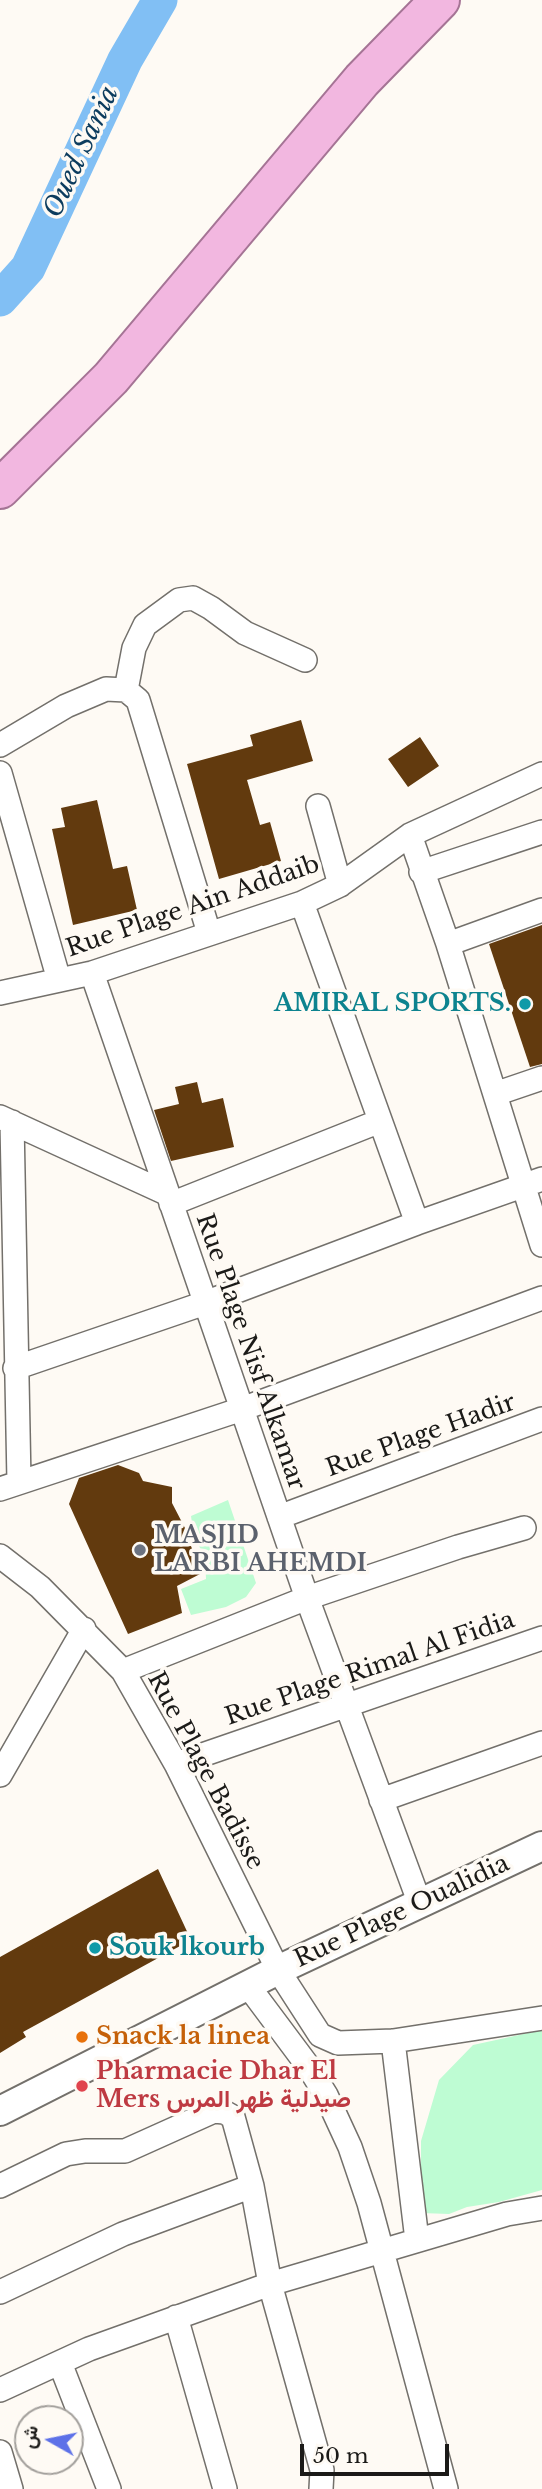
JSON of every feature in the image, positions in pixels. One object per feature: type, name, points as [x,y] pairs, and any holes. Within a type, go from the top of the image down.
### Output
[{"type":"highway","points":[[0,457],[96,363],[415,0]]},
{"type":"highway","points":[[0,489],[111,378],[362,80],[440,0]]},
{"type":"street","points":[[209,933],[132,695],[134,648],[145,625],[179,600],[192,598],[211,608],[245,633],[305,660]]},
{"type":"street","points":[[0,745],[84,697],[106,689],[132,695]]},
{"type":"street","points":[[0,773],[59,980]]},
{"type":"street","name":"Rue Plage Ain Addaib","points":[[0,993],[92,973],[302,903],[340,885],[410,835],[542,774]]},
{"type":"street","points":[[318,806],[340,885]]},
{"type":"street","points":[[421,872],[542,832]]},
{"type":"street","points":[[410,835],[448,944],[495,1094],[532,1182],[542,1245]]},
{"type":"street","points":[[302,903],[417,1223]]},
{"type":"street","points":[[448,944],[542,910]]},
{"type":"street","name":"Rue Plage Nisf Alkamar","points":[[92,973],[344,1705],[420,1904]]},
{"type":"street","points":[[495,1094],[542,1078]]},
{"type":"street","points":[[380,1121],[169,1199],[6,1119],[8,1302],[15,1368],[9,1486],[242,1409],[542,1298]]},
{"type":"street","points":[[15,1368],[205,1303],[532,1182]]},
{"type":"street","name":"Rue Plage Hadir","points":[[279,1517],[542,1419]]},
{"type":"street","points":[[123,1671],[307,1598],[458,1547],[524,1528]]},
{"type":"street","name":"Rue Plage Badisse","points":[[0,1556],[40,1587],[123,1671],[176,1764],[278,1970],[320,2035],[338,2043],[393,2041],[542,2018]]},
{"type":"street","points":[[0,1775],[84,1629]]},
{"type":"street","name":"Rue Plage Rimal Al Fidia","points":[[176,1764],[542,1639]]},
{"type":"street","points":[[381,1800],[542,1743]]},
{"type":"street","name":"Rue Plage Oualidia","points":[[0,2111],[278,1970],[542,1846]]},
{"type":"street","points":[[248,1987],[292,2042],[326,2095],[350,2147],[382,2250],[446,2489]]},
{"type":"street","points":[[393,2041],[417,2240]]},
{"type":"street","points":[[0,2186],[66,2154],[125,2151],[205,2115],[219,2111],[229,2114],[236,2123],[252,2186],[270,2284],[322,2470],[321,2489]]},
{"type":"street","points":[[0,2292],[123,2234],[252,2186]]},
{"type":"street","points":[[0,2390],[89,2349],[270,2284],[507,2214],[542,2208]]},
{"type":"street","points":[[176,2317],[225,2489]]},
{"type":"street","points":[[60,2363],[109,2489]]},
{"type":"street","points":[[0,2452],[11,2489]]},
{"type":"green space","points":[[228,1500],[256,1583],[246,1597],[226,1607],[191,1615],[181,1589],[206,1579],[205,1557],[194,1537],[191,1516]]},
{"type":"green space","points":[[542,2030],[542,2190],[499,2202],[467,2207],[449,2214],[421,2213],[421,2141],[439,2080],[473,2045]]},
{"type":"building","points":[[301,720],[313,761],[247,780],[260,825],[270,822],[281,861],[219,879],[187,764],[253,746],[250,735]]},
{"type":"building","points":[[420,737],[439,766],[408,787],[388,759]]},
{"type":"building","points":[[97,800],[113,869],[127,866],[137,910],[73,925],[52,829],[65,827],[61,808]]},
{"type":"building","name":"AMIRAL SPORTS.","points":[[542,925],[542,1064],[530,1067],[489,944]]},
{"type":"building","points":[[197,1082],[202,1103],[223,1098],[234,1147],[171,1161],[154,1110],[179,1104],[175,1087]]},
{"type":"building","name":"MASJID LARBI AHEMDI","points":[[118,1465],[139,1473],[143,1481],[172,1487],[172,1503],[186,1530],[200,1574],[177,1586],[182,1613],[128,1634],[69,1504],[79,1478]]},
{"type":"building","name":"Souk lkourb","points":[[158,1869],[191,1940],[23,2032],[26,2037],[0,2053],[0,1957]]},
{"type":"waterway","name":"Oued Sania","points":[[0,299],[28,268],[125,60],[160,0]]},
{"type":"place","name":"AMIRAL SPORTS.","points":[[525,1004]]},
{"type":"place","name":"MASJID LARBI AHEMDI","points":[[140,1550]]},
{"type":"place","name":"Souk lkourb","points":[[95,1948]]},
{"type":"place","name":"Snack la linea","points":[[82,2037]]},
{"type":"place","name":"Pharmacie Dhar El Mers صيدلية ظهر المرس","points":[[82,2086]]}]
